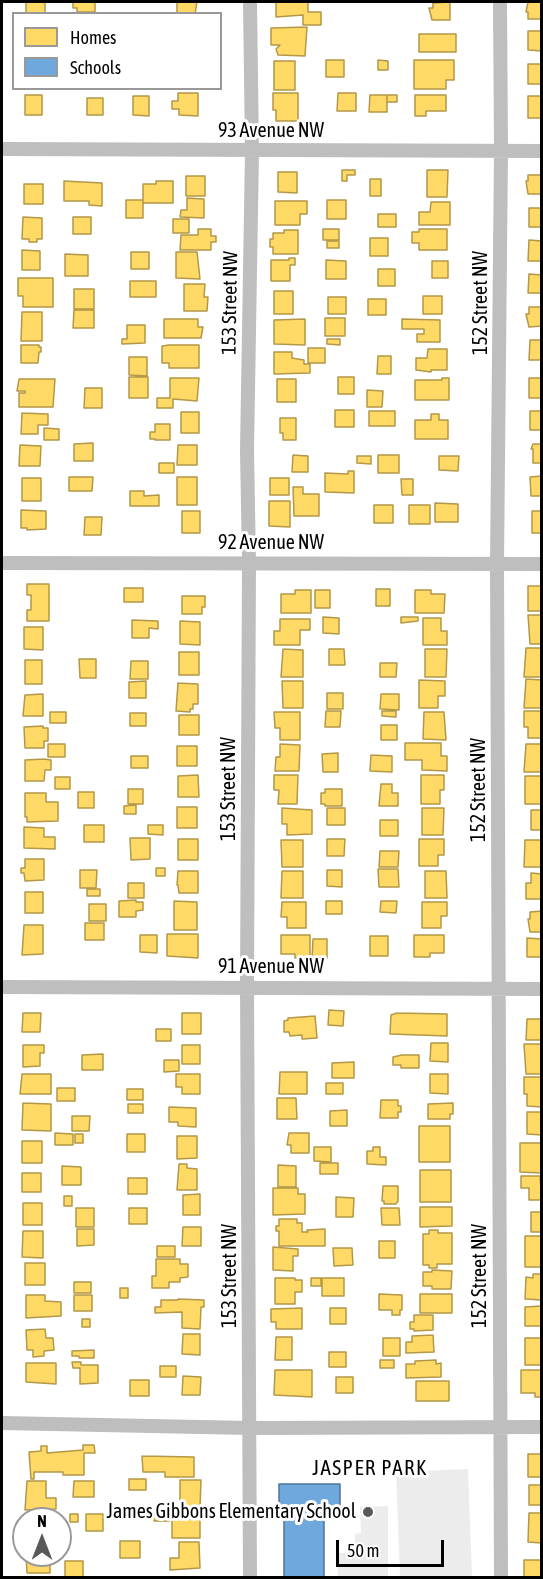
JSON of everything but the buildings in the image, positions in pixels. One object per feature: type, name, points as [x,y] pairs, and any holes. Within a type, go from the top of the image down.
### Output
[{"type":"street","name":"153 Street NW","points":[[250,2],[252,151],[247,450],[250,1578]]},
{"type":"street","name":"152 Street NW","points":[[500,2],[497,564],[501,1578]]},
{"type":"street","name":"93 Avenue NW","points":[[2,149],[542,151]]},
{"type":"street","name":"92 Avenue NW","points":[[2,563],[542,564]]},
{"type":"street","name":"91 Avenue NW","points":[[2,987],[542,988]]},
{"type":"street","points":[[2,1424],[250,1428],[542,1427]]},
{"type":"shaded area","points":[[468,1469],[472,1577],[400,1577],[396,1472]]},
{"type":"shaded area","points":[[388,1506],[388,1577],[338,1577],[337,1553],[355,1553],[355,1534],[361,1533],[360,1507]]},
{"type":"place","name":"James Gibbons Elementary School","points":[[368,1512]]},
{"type":"district","name":"JASPER PARK","points":[[370,1468]]}]
